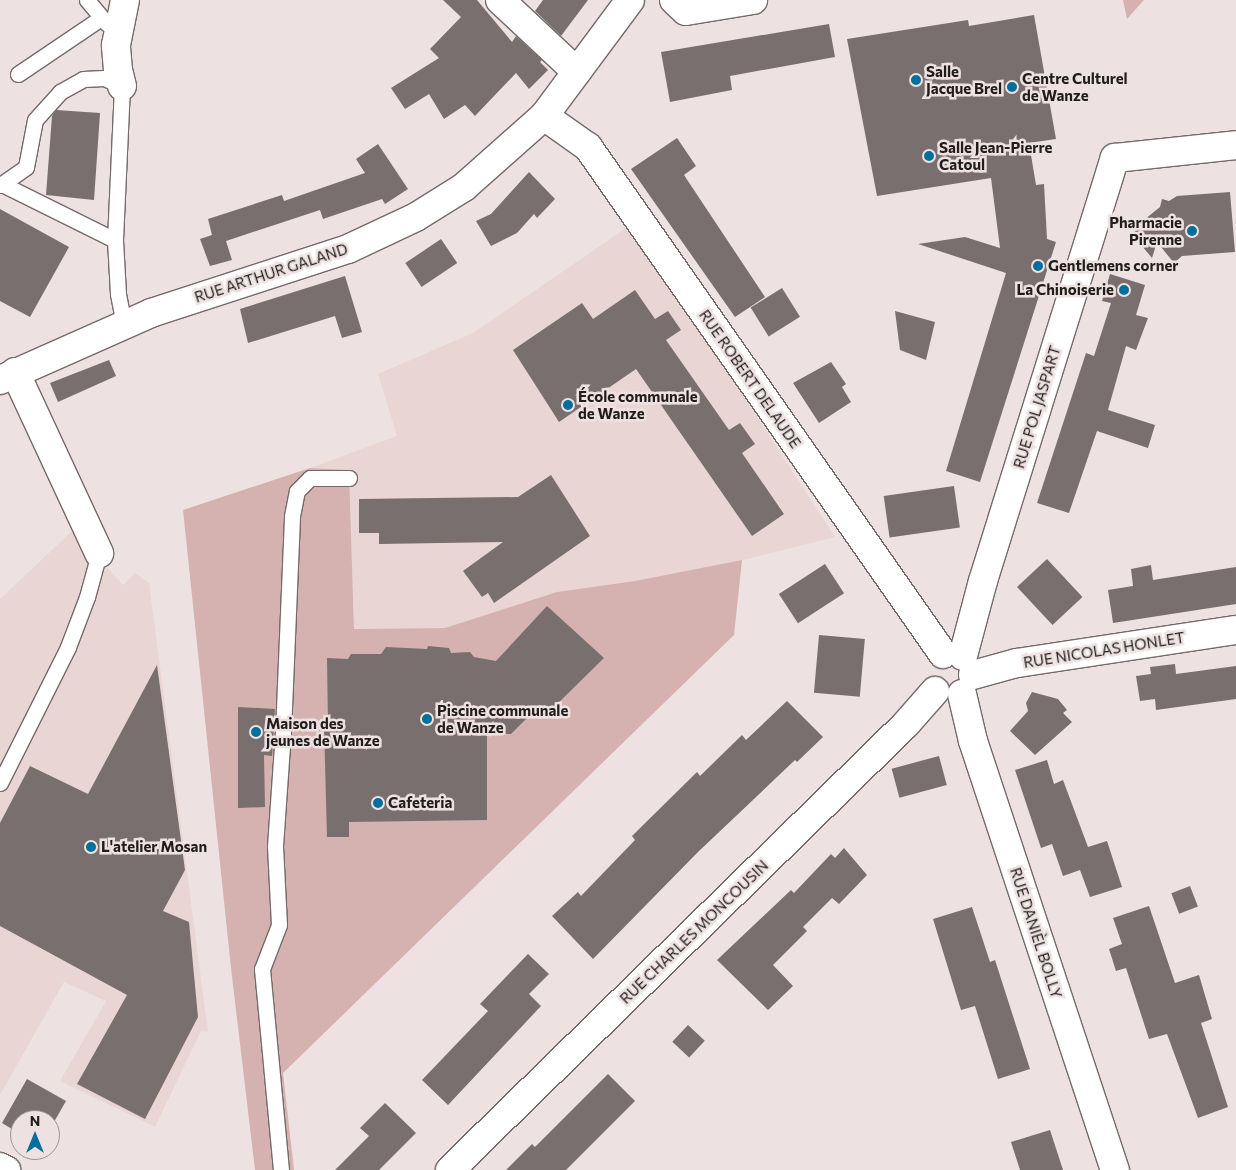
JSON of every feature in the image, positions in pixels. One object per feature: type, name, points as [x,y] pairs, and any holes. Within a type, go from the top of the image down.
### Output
[{"type":"street","points":[[500,0],[577,72]]},
{"type":"street","name":"RUE ARTHUR GALAND","points":[[99,553],[8,376],[124,324],[201,296],[348,249],[416,217],[464,187],[544,116],[630,0]]},
{"type":"street","points":[[674,0],[686,11],[752,0]]},
{"type":"street","points":[[122,86],[118,70],[116,45],[110,27],[124,1]]},
{"type":"street","name":"RUE ROBERT DELAUDE","points":[[544,116],[588,147],[960,670]]},
{"type":"street","name":"RUE POL JASPART","points":[[960,670],[983,581],[1115,158],[1236,145]]},
{"type":"street","name":"RUE NICOLAS HONLET","points":[[935,691],[946,697],[960,670],[1236,630]]},
{"type":"street","points":[[935,691],[929,680],[930,667],[960,670]]},
{"type":"street","name":"RUE DANIÈL BOLLY","points":[[960,670],[976,750],[1115,1170]]},
{"type":"street","name":"RUE CHARLES MONCOUSIN","points":[[450,1170],[906,724],[935,691]]},
{"type":"street","points":[[0,1167],[6,1170]]},
{"type":"lane","points":[[18,74],[110,27],[87,0]]},
{"type":"lane","points":[[115,240],[1,185],[26,167],[35,120],[60,92],[83,80],[104,78],[122,86],[115,240],[118,294],[124,324]]},
{"type":"lane","points":[[281,1170],[262,969],[279,926],[275,846],[283,732],[292,516],[297,491],[310,478],[349,478]]},
{"type":"lane","points":[[0,783],[68,647],[87,597],[99,553]]},
{"type":"shaded area","points":[[1123,0],[1144,0],[1127,19]]},
{"type":"shaded area","name":"École communale de Wanze","points":[[632,224],[835,537],[742,560],[635,581],[557,592],[445,628],[354,629],[349,470],[310,468],[397,436],[378,374],[473,333]]},
{"type":"shaded area","points":[[310,468],[349,470],[354,629],[445,628],[557,592],[635,581],[742,560],[734,635],[283,1073],[294,1170],[255,1170],[231,968],[183,510]]},
{"type":"shaded area","points":[[72,531],[123,585],[135,573],[149,583],[208,1032],[201,1031],[155,1127],[60,1081],[106,1001],[64,982],[0,1095],[0,599]]},
{"type":"building","points":[[443,0],[477,0],[512,42],[516,36],[542,60],[540,62],[548,70],[529,89],[516,73],[475,116],[465,105],[444,119],[429,94],[405,109],[391,88],[439,58],[430,49],[461,17]]},
{"type":"building","points":[[543,0],[588,0],[561,36],[535,11]]},
{"type":"building","points":[[1034,15],[1056,139],[1029,143],[1036,185],[1044,184],[1047,239],[1056,242],[980,482],[946,471],[1006,273],[918,244],[965,237],[1000,248],[991,178],[877,196],[847,39],[968,20],[969,26]]},
{"type":"building","points":[[829,24],[835,57],[730,76],[732,90],[670,102],[661,52]]},
{"type":"building","points":[[56,110],[100,113],[94,200],[46,195],[52,116]]},
{"type":"building","points":[[677,138],[696,166],[684,175],[765,297],[735,317],[631,169]]},
{"type":"building","points":[[378,144],[408,189],[385,204],[382,199],[323,219],[320,210],[226,241],[232,260],[210,266],[200,239],[212,235],[208,219],[282,195],[284,201],[365,173],[356,159]]},
{"type":"building","points":[[529,172],[555,199],[537,218],[534,214],[517,233],[491,246],[476,221],[491,214]]},
{"type":"building","points":[[1230,192],[1235,252],[1182,256],[1174,263],[1157,242],[1152,258],[1131,233],[1134,228],[1160,207],[1162,199],[1169,201],[1177,196]]},
{"type":"building","points":[[0,209],[69,247],[30,317],[0,301]]},
{"type":"building","points":[[441,239],[457,263],[422,287],[405,263]]},
{"type":"building","points":[[1110,274],[1145,285],[1136,315],[1148,318],[1136,350],[1126,346],[1108,410],[1155,425],[1148,448],[1097,431],[1069,513],[1037,503],[1086,353],[1094,356],[1111,303],[1102,301]]},
{"type":"building","points":[[345,276],[362,332],[342,338],[335,316],[248,343],[240,309]]},
{"type":"building","points":[[782,288],[800,317],[769,336],[751,308]]},
{"type":"building","points":[[635,290],[655,319],[668,311],[681,330],[666,340],[729,430],[740,423],[755,444],[742,453],[784,514],[752,536],[636,369],[559,422],[513,350],[582,303],[593,319]]},
{"type":"building","points":[[895,311],[935,322],[926,360],[900,350]]},
{"type":"building","points":[[109,360],[116,376],[58,402],[50,383]]},
{"type":"building","points":[[831,362],[846,384],[842,387],[851,402],[819,423],[793,383]]},
{"type":"building","points":[[551,475],[590,536],[494,603],[488,593],[482,597],[463,571],[503,542],[379,544],[379,533],[359,533],[359,499],[518,497]]},
{"type":"building","points":[[954,486],[960,528],[890,537],[884,496]]},
{"type":"building","points":[[1047,559],[1082,597],[1052,625],[1017,587]]},
{"type":"building","points":[[825,564],[844,593],[798,623],[779,594]]},
{"type":"building","points":[[1151,565],[1153,580],[1236,567],[1236,604],[1113,623],[1108,590],[1133,586],[1131,569]]},
{"type":"building","name":"Piscine communale de Wanze","points":[[547,606],[604,658],[548,713],[539,706],[511,734],[487,733],[487,820],[349,822],[349,837],[327,837],[324,725],[328,725],[327,658],[348,659],[351,654],[381,654],[386,647],[427,649],[428,646],[449,648],[451,653],[470,652],[474,657],[496,661]]},
{"type":"building","points":[[819,635],[865,639],[860,697],[814,693]]},
{"type":"building","points":[[1175,664],[1176,674],[1236,666],[1236,699],[1156,710],[1155,699],[1140,701],[1136,676],[1151,674],[1150,667]]},
{"type":"building","name":"L'atelier Mosan","points":[[157,665],[185,870],[163,911],[189,922],[198,1017],[145,1119],[77,1084],[127,995],[0,926],[0,823],[30,766],[88,794]]},
{"type":"building","points":[[1032,692],[1058,699],[1067,710],[1063,713],[1072,722],[1035,755],[1010,731],[1028,711],[1026,703]]},
{"type":"building","points":[[787,701],[823,737],[797,762],[795,760],[698,852],[593,959],[552,916],[578,892],[581,896],[635,840],[632,836],[697,772],[700,776],[742,735],[746,740]]},
{"type":"building","points":[[238,707],[275,709],[272,756],[264,755],[265,807],[238,808]]},
{"type":"building","points":[[939,756],[947,785],[899,798],[892,769]]},
{"type":"building","points":[[1047,760],[1054,784],[1063,780],[1088,847],[1107,841],[1122,887],[1090,897],[1080,870],[1063,876],[1052,844],[1041,848],[1015,770]]},
{"type":"building","points":[[844,848],[867,875],[839,904],[832,898],[803,927],[807,931],[773,965],[793,986],[768,1010],[717,960],[791,890],[794,893],[831,854],[835,858]]},
{"type":"building","points":[[1190,886],[1198,907],[1179,914],[1171,893]]},
{"type":"building","points":[[1149,906],[1175,983],[1199,975],[1212,1019],[1201,1023],[1228,1107],[1198,1118],[1167,1034],[1149,1039],[1126,968],[1116,971],[1109,949],[1122,944],[1113,918]]},
{"type":"building","points":[[972,907],[990,962],[995,960],[1030,1069],[998,1079],[975,1006],[961,1010],[933,919]]},
{"type":"building","points":[[528,954],[549,974],[529,994],[541,1006],[448,1105],[422,1080],[488,1011],[480,1004]]},
{"type":"building","points":[[688,1025],[705,1041],[689,1058],[672,1042]]},
{"type":"building","points":[[608,1074],[635,1101],[566,1170],[506,1170],[532,1144],[535,1147]]},
{"type":"building","points":[[27,1079],[66,1101],[60,1112],[10,1110],[10,1128],[2,1123]]},
{"type":"building","points":[[385,1103],[416,1133],[379,1170],[335,1170],[369,1136],[360,1128]]},
{"type":"building","points":[[1050,1130],[1063,1170],[1020,1170],[1011,1142]]},
{"type":"place","name":"Salle Jacque Brel","points":[[916,80]]},
{"type":"place","name":"Centre Culturel de Wanze","points":[[1012,87]]},
{"type":"place","name":"Salle Jean-Pierre Catoul","points":[[929,156]]},
{"type":"place","name":"Pharmacie Pirenne","points":[[1192,231]]},
{"type":"place","name":"Gentlemens corner","points":[[1038,266]]},
{"type":"place","name":"La Chinoiserie","points":[[1124,290]]},
{"type":"place","name":"École communale de Wanze","points":[[568,405]]},
{"type":"place","name":"Piscine communale de Wanze","points":[[427,719]]},
{"type":"place","name":"Maison des jeunes de Wanze","points":[[256,732]]},
{"type":"place","name":"Cafeteria","points":[[378,803]]},
{"type":"place","name":"L'atelier Mosan","points":[[91,847]]}]
